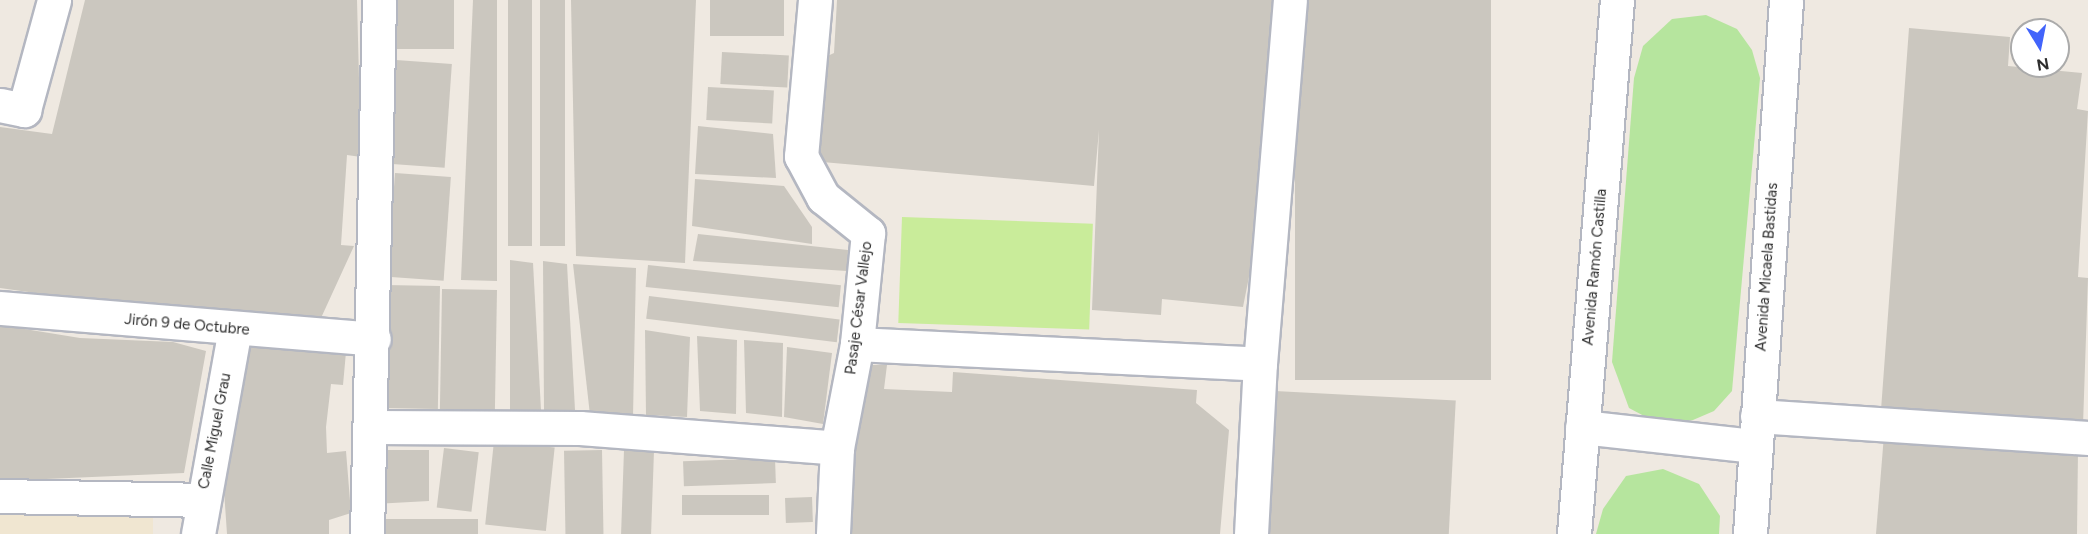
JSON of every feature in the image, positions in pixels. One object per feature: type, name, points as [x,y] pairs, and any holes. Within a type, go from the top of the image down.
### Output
[{"type":"street","points":[[12,108],[54,0]]},
{"type":"street","points":[[367,534],[374,339],[379,0]]},
{"type":"street","name":"Pasaje César Vallejo","points":[[815,0],[801,156],[823,197],[868,233],[857,344],[837,448],[833,534]]},
{"type":"street","points":[[1251,534],[1260,364],[1290,0]]},
{"type":"street","name":"Avenida Ramón Castilla","points":[[1574,534],[1617,0]]},
{"type":"street","name":"Avenida Micaela Bastidas","points":[[1750,534],[1786,0]]},
{"type":"street","name":"Jirón 9 de Octubre","points":[[0,308],[374,339]]},
{"type":"street","name":"Calle Miguel Grau","points":[[198,534],[201,500],[235,329]]},
{"type":"street","points":[[857,344],[1260,364]]},
{"type":"street","points":[[371,427],[580,428],[837,448]]},
{"type":"street","points":[[1582,427],[2088,438]]},
{"type":"street","points":[[0,496],[201,500]]},
{"type":"shaded area","points":[[0,511],[153,511],[153,534],[0,534]]},
{"type":"green space","points":[[1706,15],[1737,29],[1752,50],[1760,78],[1732,391],[1714,411],[1693,420],[1661,425],[1629,408],[1612,362],[1634,78],[1643,46],[1672,19]]},
{"type":"green space","points":[[902,217],[1093,224],[1089,330],[898,323]]},
{"type":"green space","points":[[1663,469],[1699,484],[1720,516],[1719,534],[1596,534],[1603,509],[1626,476]]},
{"type":"building","points":[[85,0],[357,0],[361,157],[347,155],[341,245],[354,246],[321,318],[170,312],[0,288],[0,127],[52,134]]},
{"type":"building","points":[[392,0],[454,0],[454,49],[392,49]]},
{"type":"building","points":[[473,0],[497,0],[497,281],[461,280]]},
{"type":"building","points":[[508,0],[532,0],[532,246],[508,246]]},
{"type":"building","points":[[540,0],[565,0],[565,246],[540,246]]},
{"type":"building","points":[[571,0],[696,0],[685,263],[576,256]]},
{"type":"building","points":[[710,0],[784,0],[784,36],[710,36]]},
{"type":"building","points":[[837,0],[1279,0],[1260,222],[1243,307],[1162,299],[1161,315],[1092,310],[1099,130],[1094,186],[811,161],[819,60],[834,53]]},
{"type":"building","points":[[1295,0],[1491,0],[1491,380],[1295,380]]},
{"type":"building","points":[[1909,28],[2010,37],[2008,66],[2010,66],[2010,78],[2070,78],[2070,72],[2082,73],[2077,109],[2088,111],[2078,277],[2088,278],[2083,425],[1881,410]]},
{"type":"building","points":[[722,52],[789,56],[787,87],[720,84]]},
{"type":"building","points":[[396,60],[452,64],[445,168],[389,164]]},
{"type":"building","points":[[708,87],[774,90],[772,123],[706,120]]},
{"type":"building","points":[[698,126],[773,134],[776,178],[695,174]]},
{"type":"building","points":[[395,173],[451,177],[444,281],[388,277]]},
{"type":"building","points":[[695,179],[784,186],[812,227],[812,244],[692,226]]},
{"type":"building","points":[[698,234],[848,250],[847,271],[693,261]]},
{"type":"building","points":[[510,260],[533,263],[541,410],[510,410]]},
{"type":"building","points":[[543,261],[567,264],[575,410],[544,411]]},
{"type":"building","points":[[573,264],[636,268],[633,416],[590,415]]},
{"type":"building","points":[[648,265],[841,285],[839,307],[646,287]]},
{"type":"building","points":[[385,285],[440,286],[438,409],[383,408]]},
{"type":"building","points":[[442,289],[497,290],[495,414],[440,413]]},
{"type":"building","points":[[649,296],[840,319],[837,342],[646,319]]},
{"type":"building","points":[[0,325],[80,338],[173,342],[206,351],[184,473],[0,481]]},
{"type":"building","points":[[645,330],[690,337],[687,417],[646,415]]},
{"type":"building","points":[[697,336],[737,340],[736,414],[700,411]]},
{"type":"building","points":[[744,340],[783,343],[782,417],[746,413]]},
{"type":"building","points":[[237,344],[346,352],[343,385],[331,384],[326,427],[327,453],[346,451],[351,513],[329,520],[329,534],[227,534],[222,461]]},
{"type":"building","points":[[787,347],[832,353],[823,424],[784,417]]},
{"type":"building","points":[[860,365],[887,365],[884,389],[952,392],[953,372],[1197,390],[1196,403],[1229,430],[1220,534],[848,534]]},
{"type":"building","points":[[1275,391],[1456,400],[1449,534],[1268,534]]},
{"type":"building","points":[[1884,435],[2078,450],[2077,534],[1876,534]]},
{"type":"building","points":[[494,441],[555,447],[546,531],[485,525]]},
{"type":"building","points":[[444,448],[479,452],[471,512],[437,508]]},
{"type":"building","points":[[380,450],[429,450],[429,501],[374,504]]},
{"type":"building","points":[[602,450],[603,534],[565,534],[564,451]]},
{"type":"building","points":[[624,450],[654,451],[651,534],[621,534]]},
{"type":"building","points":[[775,458],[776,483],[684,486],[683,461]]},
{"type":"building","points":[[682,495],[769,495],[769,515],[682,515]]},
{"type":"building","points":[[812,497],[813,522],[786,523],[785,498]]},
{"type":"building","points":[[385,519],[478,519],[478,534],[385,534]]}]
